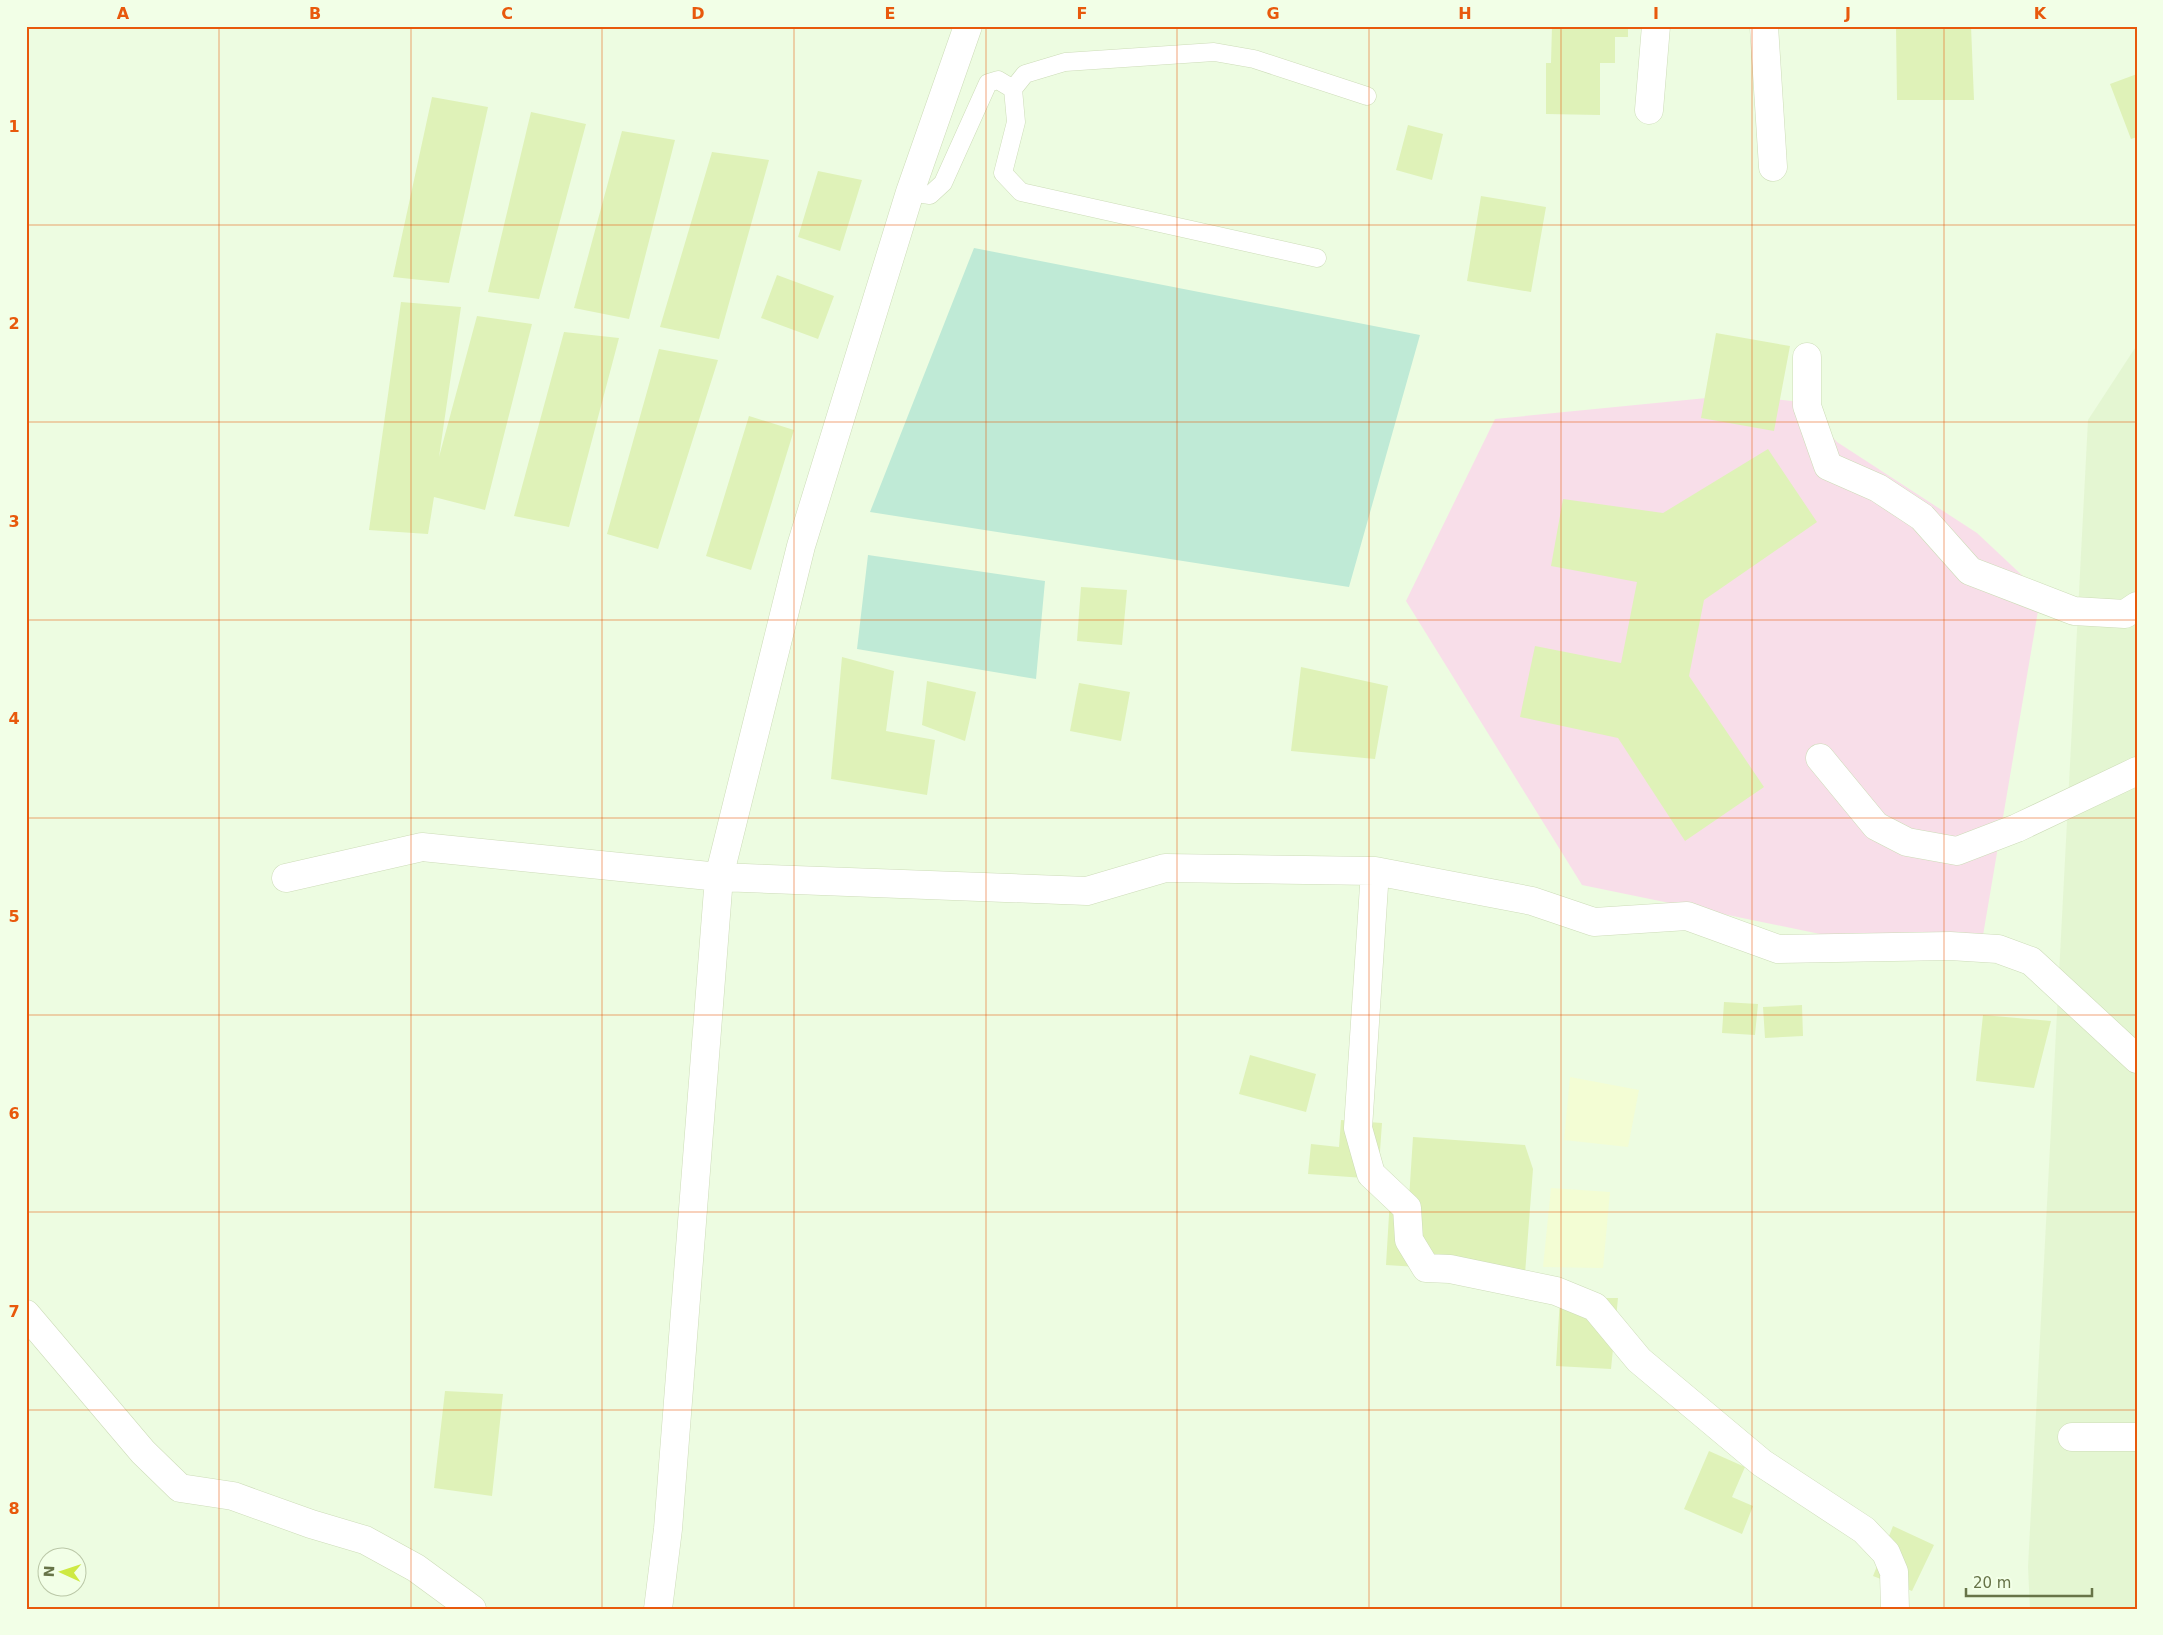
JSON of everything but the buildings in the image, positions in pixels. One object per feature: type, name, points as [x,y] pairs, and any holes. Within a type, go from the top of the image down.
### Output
[{"type":"street","points":[[658,1609],[668,1529],[719,877],[801,546],[910,192],[968,26]]},
{"type":"street","points":[[1649,110],[1656,26]]},
{"type":"street","points":[[1764,26],[1773,167]]},
{"type":"street","points":[[1807,357],[1807,406],[1828,466],[1878,488],[1922,517],[1970,570],[2074,611],[2125,614],[2137,606]]},
{"type":"street","points":[[1820,758],[1876,826],[1907,842],[1957,851],[2017,828],[2137,771]]},
{"type":"street","points":[[286,878],[422,846],[719,877],[1087,891],[1165,868],[1375,872],[1532,901],[1594,922],[1687,916],[1778,949],[1950,946],[1998,948],[2031,961],[2137,1059]]},
{"type":"street","points":[[1375,872],[1358,1128],[1371,1174],[1407,1208],[1409,1240],[1426,1268],[1450,1269],[1556,1291],[1595,1307],[1638,1360],[1754,1457],[1864,1530],[1886,1553],[1894,1572],[1894,1609]]},
{"type":"street","points":[[26,1314],[143,1452],[180,1488],[232,1496],[311,1524],[365,1540],[416,1568],[472,1609]]},
{"type":"street","points":[[2072,1437],[2137,1436]]},
{"type":"lane","points":[[1317,258],[1021,192],[1003,173],[1016,122],[1013,89],[1026,74],[1066,62],[1214,52],[1254,59],[1367,96]]},
{"type":"lane","points":[[910,192],[930,195],[943,183],[988,83],[998,80],[1013,89]]},
{"type":"shaded area","points":[[974,248],[1420,335],[1349,587],[870,512]]},
{"type":"shaded area","points":[[2137,345],[2137,1609],[2030,1609],[2028,1567],[2088,420]]},
{"type":"shaded area","points":[[1737,395],[1801,402],[1837,442],[1977,533],[2041,593],[1979,959],[1820,934],[1582,885],[1406,601],[1495,419]]},
{"type":"shaded area","points":[[868,555],[1045,581],[1036,679],[857,649]]},
{"type":"shaded area","points":[[1570,1077],[1639,1090],[1628,1147],[1564,1140]]},
{"type":"shaded area","points":[[1551,1188],[1610,1192],[1603,1268],[1543,1267]]}]
